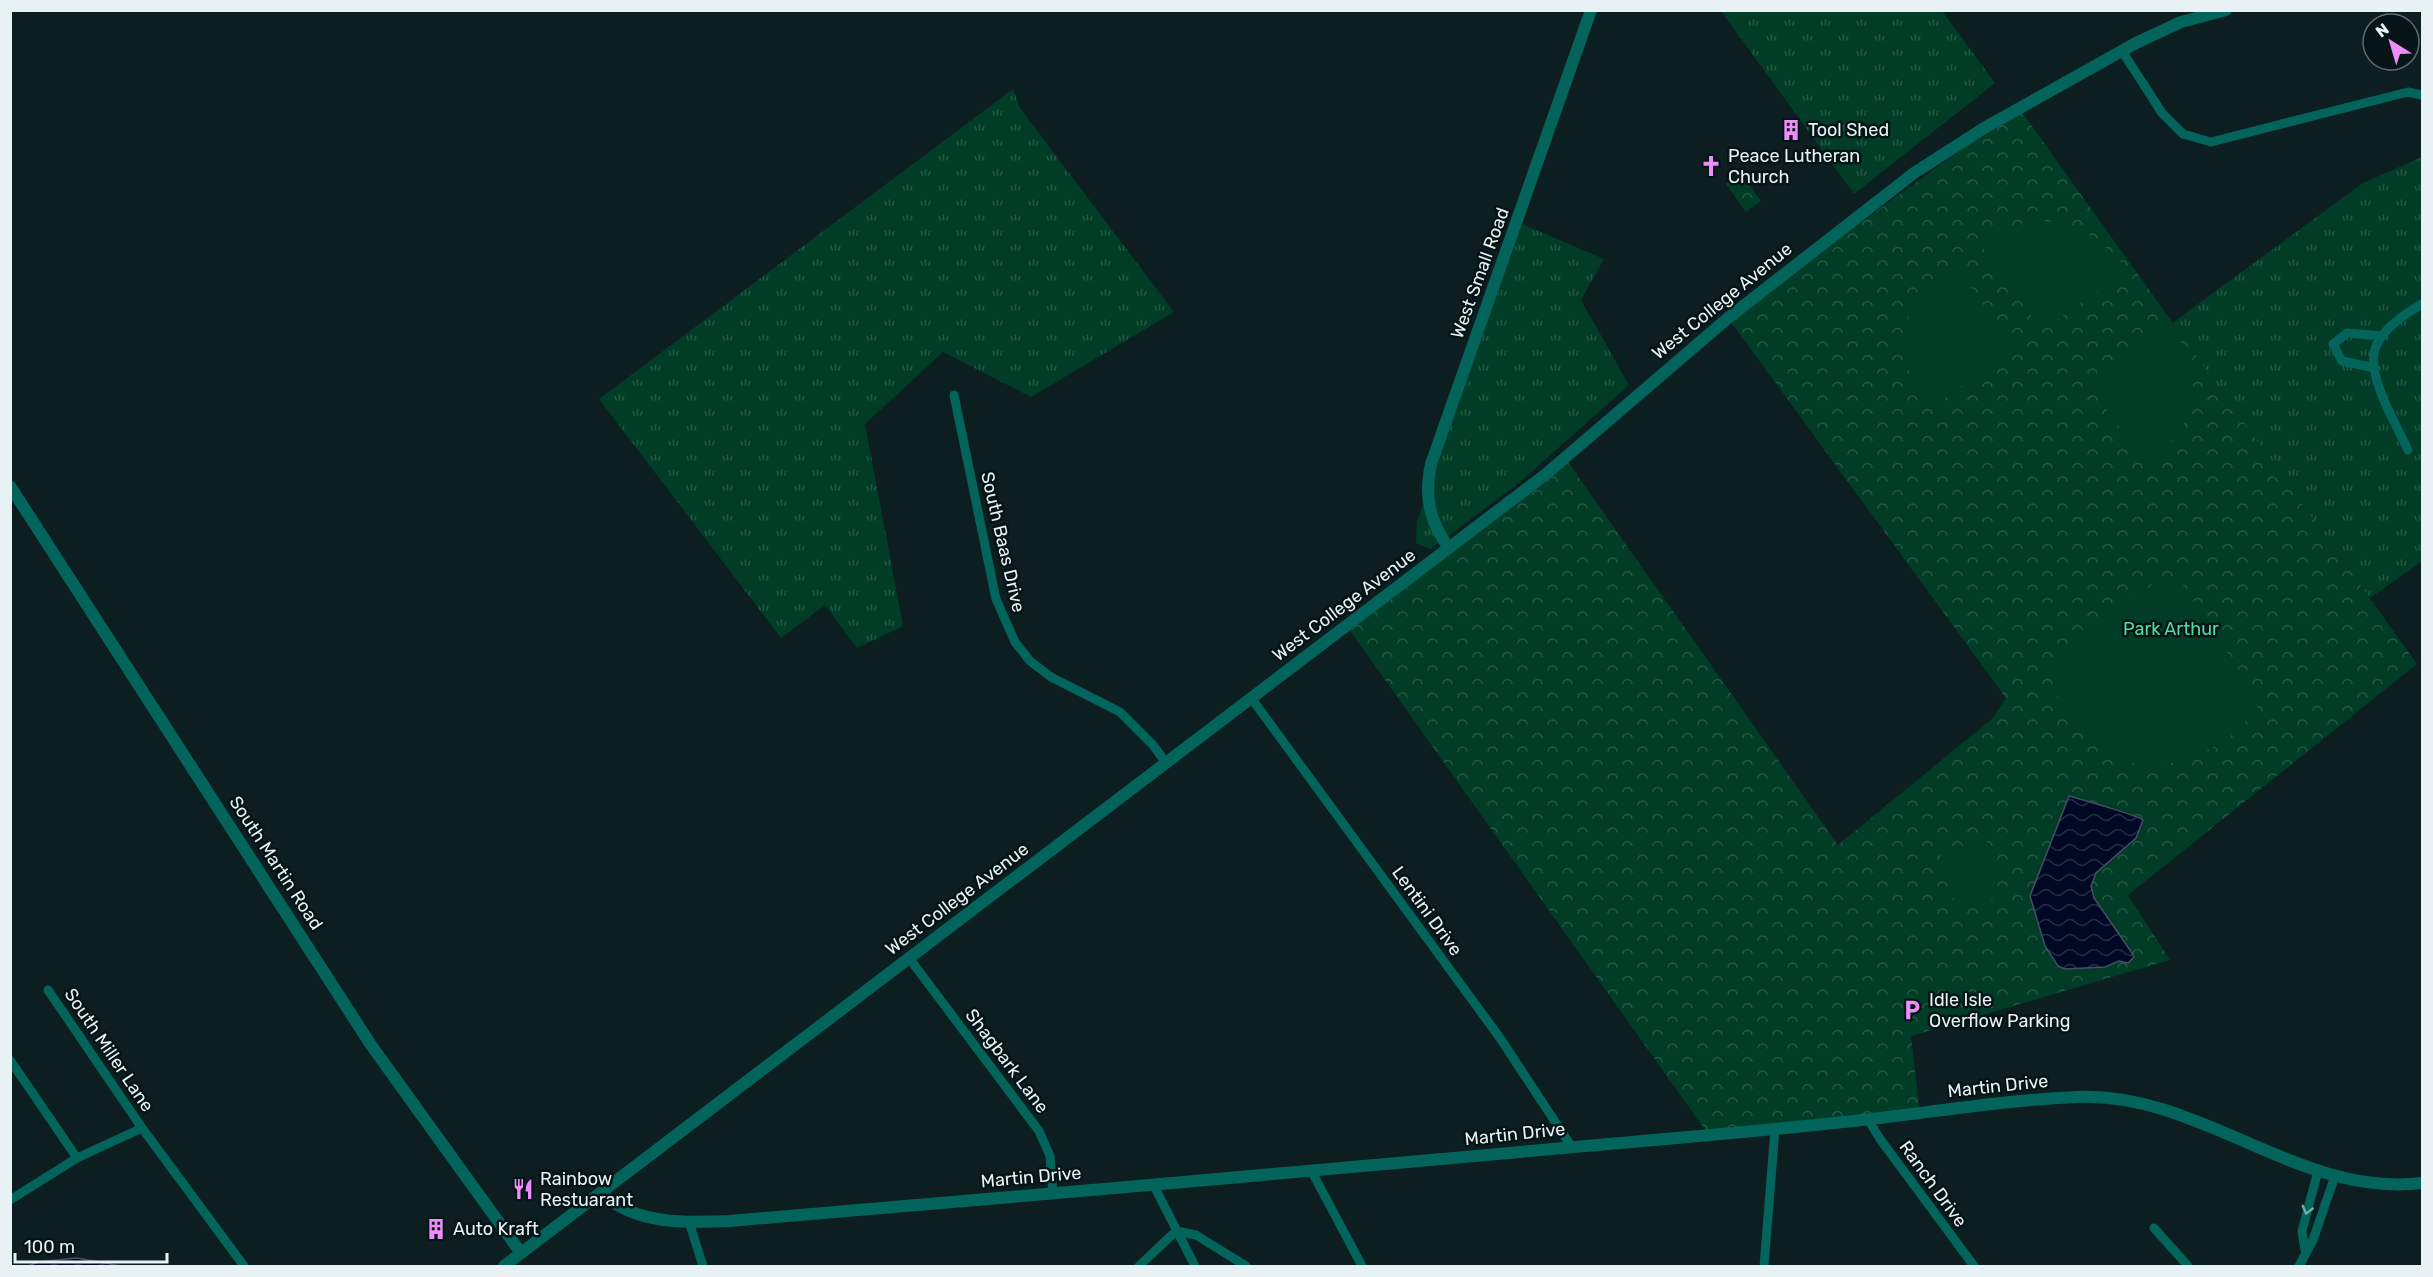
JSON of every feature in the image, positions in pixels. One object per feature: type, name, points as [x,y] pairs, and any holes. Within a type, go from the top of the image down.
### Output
[{"type":"street","name":"West Small Road","points":[[1449,548],[1430,514],[1427,481],[1431,464],[1591,10]]},
{"type":"street","name":"West College Avenue","points":[[504,1266],[1552,469],[1728,318],[1905,179],[1967,138],[2122,51],[2181,22],[2226,10]]},
{"type":"street","points":[[2122,51],[2162,113],[2183,134],[2211,142],[2408,92],[2422,95]]},
{"type":"street","points":[[2408,450],[2381,392],[2374,353],[2382,336],[2406,314],[2422,304]]},
{"type":"street","points":[[2375,368],[2342,361],[2333,344],[2348,333],[2382,336]]},
{"type":"street","name":"South Baas Drive","points":[[954,395],[996,599],[1015,642],[1030,661],[1051,677],[1120,712],[1142,732],[1166,763]]},
{"type":"street","name":"South Martin Road","points":[[10,486],[371,1045],[521,1253]]},
{"type":"street","name":"Lentini Drive","points":[[1252,699],[1500,1038],[1571,1146]]},
{"type":"street","name":"Shagbark Lane","points":[[909,958],[1039,1131],[1050,1156],[1053,1194]]},
{"type":"street","name":"South Miller Lane","points":[[48,990],[142,1128],[244,1266]]},
{"type":"street","points":[[10,1060],[77,1158]]},
{"type":"street","name":"Martin Drive","points":[[602,1193],[610,1201],[633,1212],[689,1222],[730,1221],[1312,1172],[1571,1146],[1775,1129],[2076,1097],[2125,1099],[2185,1116],[2335,1176],[2371,1184],[2422,1184]]},
{"type":"street","name":"Ranch Drive","points":[[1869,1119],[1880,1139],[1974,1266]]},
{"type":"street","points":[[10,1200],[77,1158],[142,1128]]},
{"type":"street","points":[[1764,1266],[1775,1129]]},
{"type":"street","points":[[2305,1250],[2302,1231],[2318,1171]]},
{"type":"street","points":[[1312,1172],[1362,1266]]},
{"type":"street","points":[[2299,1266],[2305,1250],[2313,1240],[2335,1176]]},
{"type":"street","points":[[1154,1186],[1195,1266]]},
{"type":"street","points":[[689,1222],[703,1266]]},
{"type":"street","points":[[2154,1228],[2188,1266]]},
{"type":"street","points":[[1139,1266],[1176,1231]]},
{"type":"street","points":[[1176,1231],[1196,1235],[1246,1266]]},
{"type":"green space","points":[[1721,11],[1942,11],[1995,83],[1854,194]]},
{"type":"green space","points":[[1013,89],[1020,108],[1174,312],[1031,397],[943,352],[865,424],[903,626],[857,648],[825,605],[781,638],[599,399]]},
{"type":"green space","name":"Park Arthur","points":[[2019,108],[2417,664],[2128,895],[2170,960],[1911,1036],[1920,1113],[1708,1134],[1346,625],[1565,458],[1838,845],[1993,718],[2006,698],[1728,318]]},
{"type":"green space","points":[[2422,157],[2422,561],[2370,598],[2172,323],[2363,183]]},
{"type":"green space","points":[[1741,173],[1761,201],[1746,212],[1726,184]]},
{"type":"green space","points":[[2040,221],[2067,226],[2090,236],[2109,251],[2127,271],[2048,326],[2038,325],[1981,245],[2009,229]]},
{"type":"green space","points":[[1522,224],[1604,259],[1581,300],[1629,385],[1519,483],[1431,549],[1416,543],[1417,521]]},
{"type":"green space","points":[[1954,264],[2011,343],[2009,353],[1929,409],[1908,368],[1905,348],[1906,330],[1911,312],[1921,295],[1935,279]]},
{"type":"green space","points":[[2172,323],[2190,364],[2193,383],[2192,400],[2188,416],[2179,432],[2147,464],[2089,386],[2091,377]]},
{"type":"green space","points":[[2158,580],[2182,583],[2260,703],[2237,730],[2221,743],[2185,759],[2147,766],[2122,760],[2110,754],[2077,727],[2062,706],[2050,667]]},
{"type":"green space","points":[[1986,839],[2000,897],[1956,908],[1940,854]]},
{"type":"water","points":[[2069,796],[2143,820],[2136,838],[2096,873],[2091,886],[2094,898],[2134,957],[2128,963],[2119,961],[2105,967],[2065,969],[2058,966],[2045,946],[2030,896]]},
{"type":"water","points":[[77,1258],[121,1266],[28,1266],[38,1262]]},
{"type":"place","name":"Tool Shed","points":[[1791,130]]},
{"type":"place","name":"Peace Lutheran Church","points":[[1711,166]]},
{"type":"place","name":"Idle Isle Overflow Parking","points":[[1912,1010]]},
{"type":"place","name":"Rainbow Restuarant","points":[[523,1189]]},
{"type":"place","name":"Auto Kraft","points":[[436,1229]]}]
